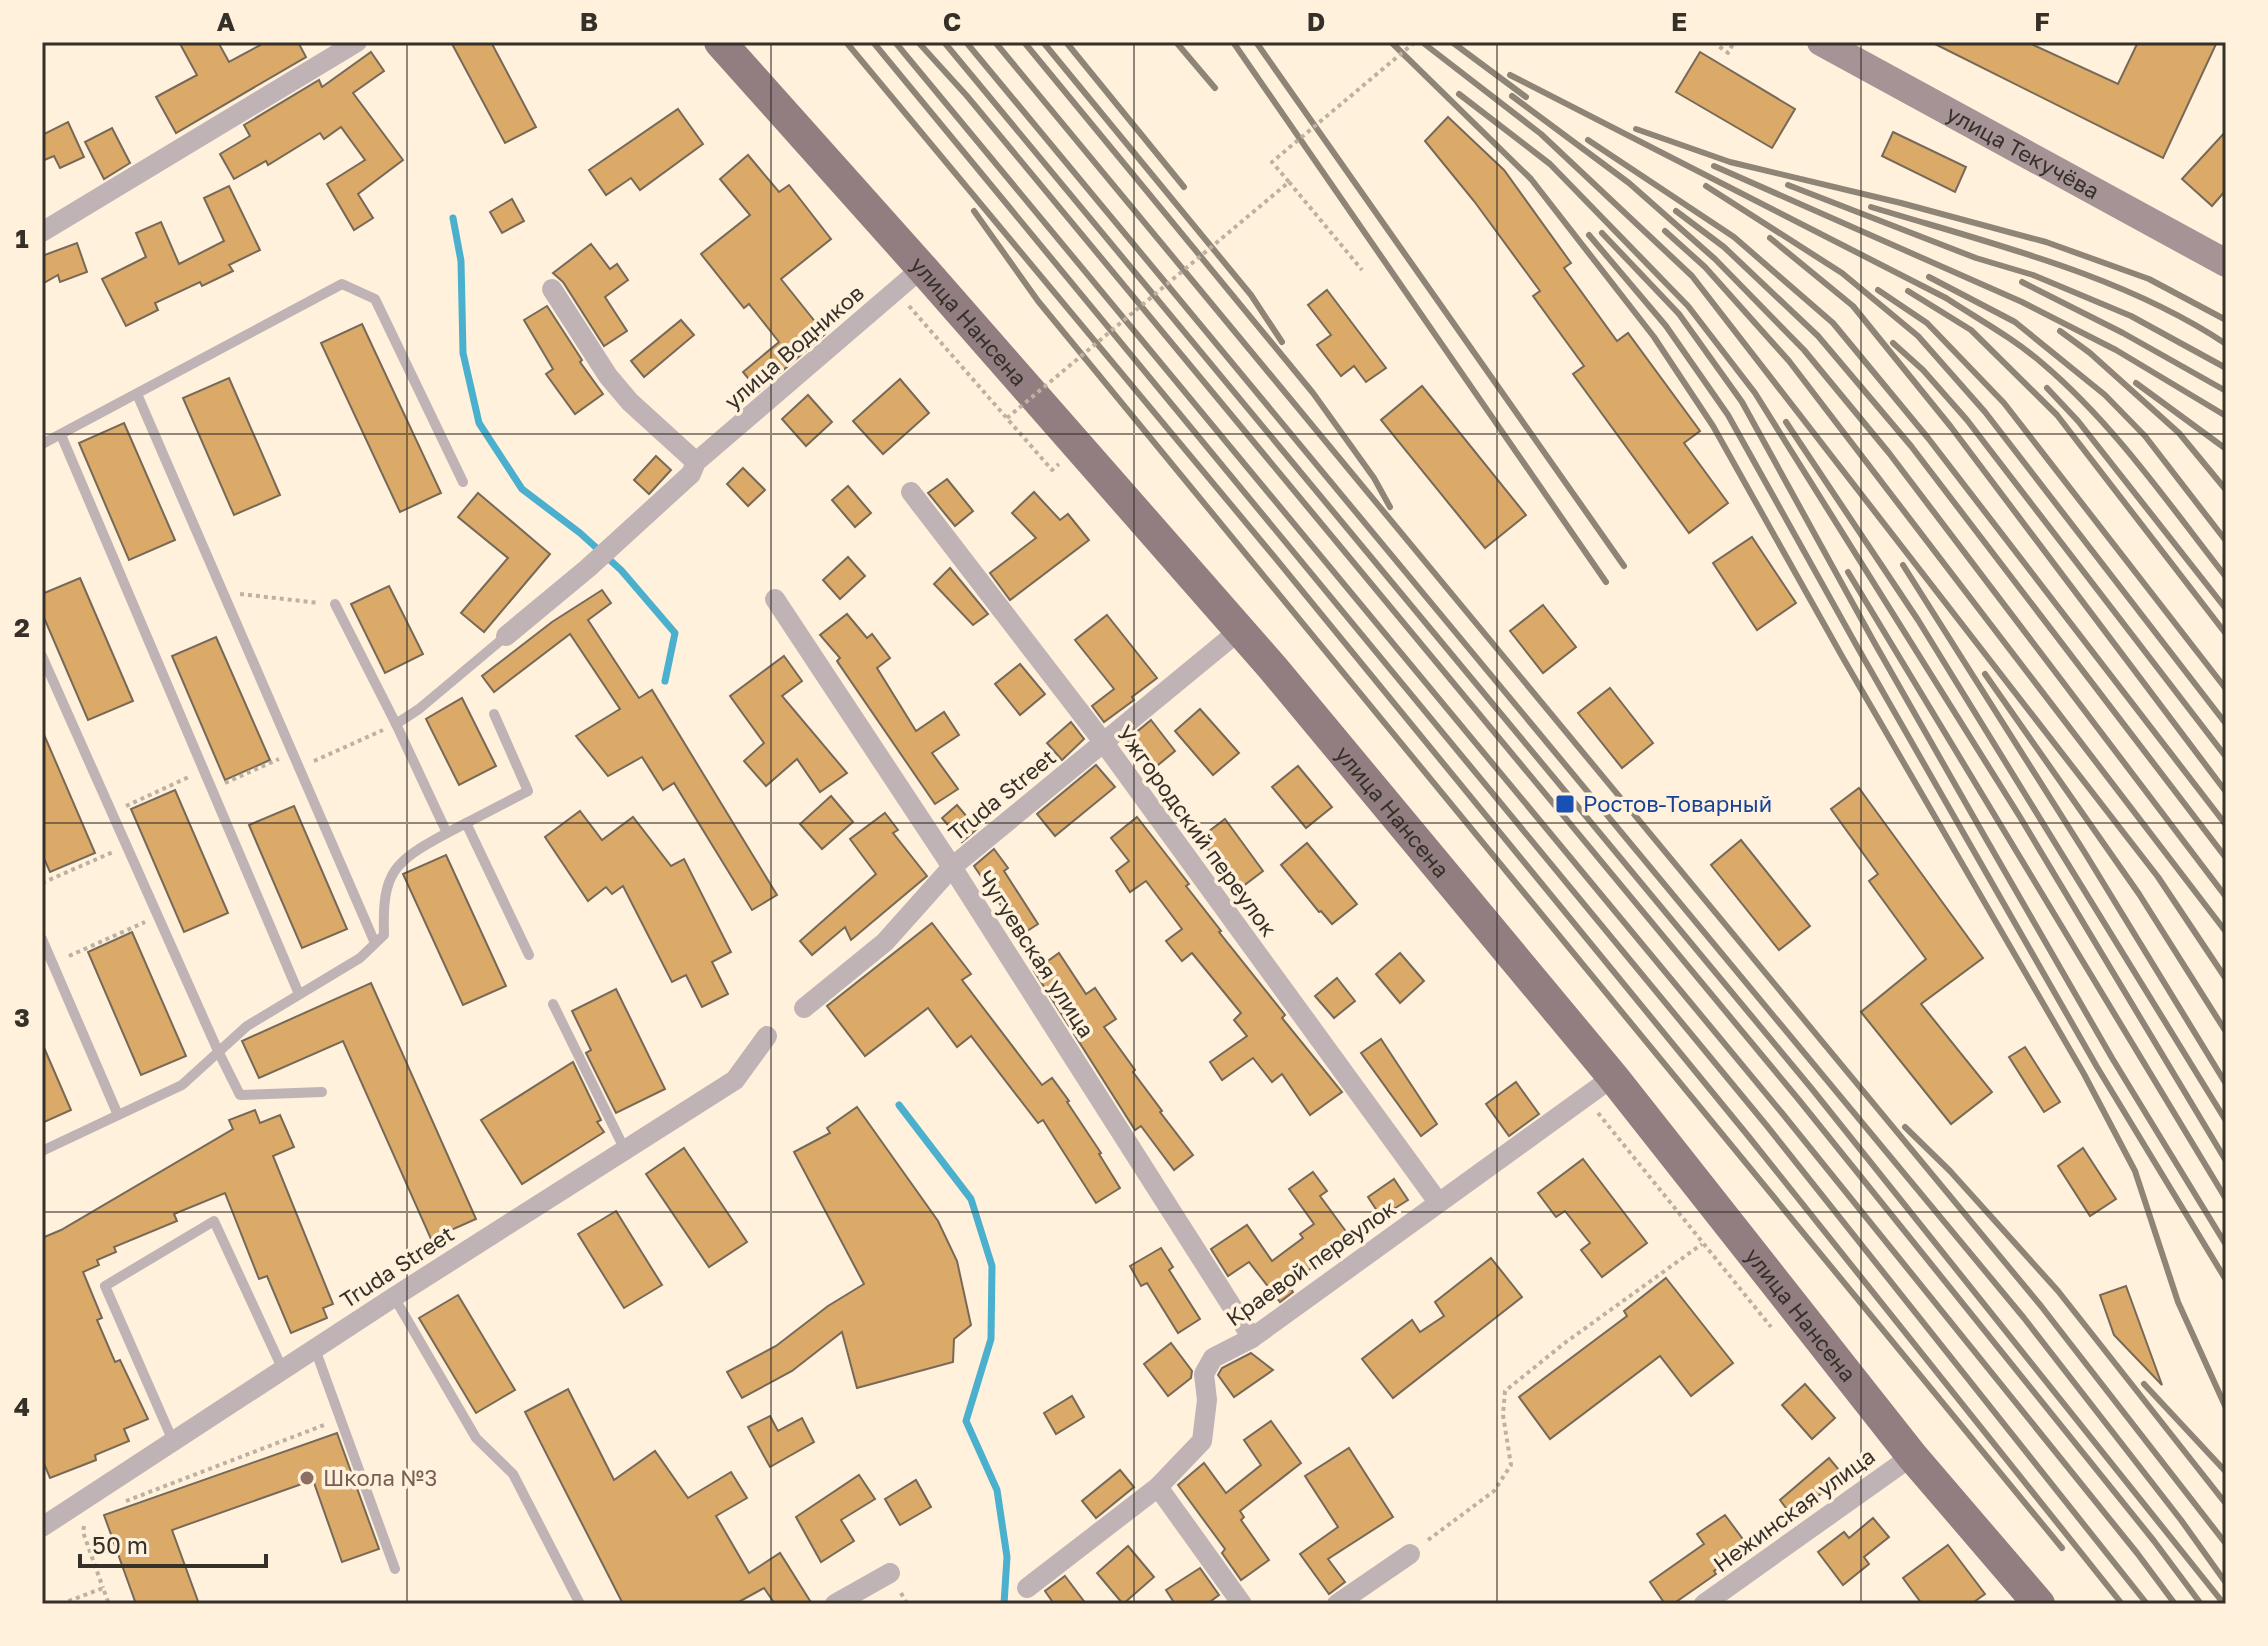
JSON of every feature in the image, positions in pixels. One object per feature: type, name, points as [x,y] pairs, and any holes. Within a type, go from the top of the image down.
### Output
[{"type":"main road","name":"улица Нансена","points":[[720,42],[1240,630],[1613,1077],[1912,1456],[2039,1604]]},
{"type":"main road","name":"улица Текучёва","points":[[1821,42],[2226,263]]},
{"type":"street","points":[[42,232],[357,42]]},
{"type":"street","name":"улица Водников","points":[[506,636],[616,543],[691,474],[696,462],[922,268]]},
{"type":"street","points":[[552,289],[608,376],[630,402],[696,462]]},
{"type":"street","name":"Ужгородский переулок","points":[[911,492],[1104,743],[1438,1202]]},
{"type":"street","name":"Чугуевская улица","points":[[775,599],[952,867],[1252,1338]]},
{"type":"street","name":"Truda Street","points":[[804,1008],[885,942],[952,867],[1240,630]]},
{"type":"street","name":"Truda Street","points":[[42,1527],[394,1297],[735,1080],[767,1036]]},
{"type":"street","name":"Краевой переулок","points":[[1027,1588],[1158,1487],[1202,1441],[1207,1400],[1204,1374],[1213,1358],[1252,1338],[1613,1077]]},
{"type":"street","name":"Нежинская улица","points":[[1704,1604],[1912,1456]]},
{"type":"street","points":[[1158,1487],[1242,1604]]},
{"type":"street","points":[[1337,1604],[1410,1554]]},
{"type":"street","points":[[835,1604],[890,1573]]},
{"type":"lane","points":[[42,444],[342,284],[375,299],[463,482]]},
{"type":"lane","points":[[137,394],[375,943]]},
{"type":"lane","points":[[61,435],[299,994]]},
{"type":"lane","points":[[335,604],[447,833]]},
{"type":"lane","points":[[396,724],[419,709],[506,636]]},
{"type":"lane","points":[[42,656],[240,1095],[322,1092]]},
{"type":"lane","points":[[42,1151],[182,1085],[247,1026],[360,958],[384,935],[383,901],[391,875],[413,851],[528,791],[494,714]]},
{"type":"lane","points":[[466,823],[529,955]]},
{"type":"lane","points":[[42,939],[118,1115]]},
{"type":"lane","points":[[553,1004],[625,1150]]},
{"type":"lane","points":[[173,1441],[105,1286],[214,1221],[283,1370]]},
{"type":"lane","points":[[394,1297],[476,1438],[513,1474],[580,1604]]},
{"type":"lane","points":[[315,1349],[395,1569]]},
{"type":"path","points":[[1362,270],[1272,162],[1415,42]]},
{"type":"path","points":[[1713,42],[1728,53],[1734,42]]},
{"type":"path","points":[[1007,418],[1289,182]]},
{"type":"path","points":[[895,291],[1052,470]]},
{"type":"path","points":[[222,591],[335,604]]},
{"type":"path","points":[[299,768],[396,724]]},
{"type":"path","points":[[212,789],[292,753]]},
{"type":"path","points":[[112,812],[204,770]]},
{"type":"path","points":[[42,883],[126,846]]},
{"type":"path","points":[[53,964],[158,917]]},
{"type":"path","points":[[1585,1097],[1771,1327]]},
{"type":"path","points":[[1410,1554],[1494,1491],[1511,1465],[1503,1415],[1505,1391],[1566,1342],[1702,1244]]},
{"type":"path","points":[[117,1504],[340,1419]]},
{"type":"path","points":[[85,1518],[83,1532],[109,1604]]},
{"type":"path","points":[[61,1604],[103,1588]]},
{"type":"building","points":[[179,42],[218,42],[229,62],[266,42],[298,42],[306,57],[176,133],[156,97],[197,75]]},
{"type":"building","points":[[451,42],[491,42],[536,127],[505,143]]},
{"type":"building","points":[[1931,42],[2027,42],[2118,84],[2138,42],[2217,42],[2163,158]]},
{"type":"building","points":[[371,52],[384,71],[353,93],[403,160],[358,194],[373,218],[354,230],[327,184],[365,160],[341,127],[324,139],[320,133],[268,165],[266,161],[234,179],[220,154],[250,136],[244,125],[319,80],[322,87]]},
{"type":"building","points":[[1700,52],[1795,109],[1772,148],[1676,92]]},
{"type":"building","points":[[678,109],[703,144],[640,190],[631,178],[606,195],[589,170]]},
{"type":"building","points":[[1448,117],[1504,170],[1571,263],[1564,268],[1617,341],[1628,333],[1700,431],[1684,443],[1728,503],[1689,533],[1573,374],[1584,366],[1533,296],[1540,291],[1425,141]]},
{"type":"building","points":[[68,122],[84,157],[60,168],[54,156],[42,161],[42,135]]},
{"type":"building","points":[[112,128],[130,163],[104,179],[85,142]]},
{"type":"building","points":[[2226,131],[2226,190],[2212,206],[2182,179]]},
{"type":"building","points":[[1893,132],[1966,167],[1955,192],[1882,156]]},
{"type":"building","points":[[748,155],[779,192],[789,185],[831,239],[781,279],[825,334],[759,391],[743,372],[779,342],[749,304],[744,308],[701,254],[750,215],[720,179]]},
{"type":"building","points":[[229,186],[260,250],[229,265],[233,271],[155,303],[158,310],[126,326],[102,279],[146,257],[136,233],[161,222],[179,264],[224,241],[204,198]]},
{"type":"building","points":[[512,199],[524,221],[502,233],[490,212]]},
{"type":"building","points":[[77,243],[87,272],[60,282],[58,275],[42,284],[42,256]]},
{"type":"building","points":[[591,244],[610,269],[617,264],[628,280],[605,297],[627,331],[604,346],[563,282],[553,273]]},
{"type":"building","points":[[1327,290],[1386,368],[1366,382],[1354,366],[1341,376],[1317,345],[1331,335],[1308,305]]},
{"type":"building","points":[[547,306],[603,394],[575,414],[546,374],[553,369],[524,320]]},
{"type":"building","points":[[681,320],[694,335],[644,377],[631,361]]},
{"type":"building","points":[[362,324],[441,493],[400,512],[321,343]]},
{"type":"building","points":[[229,378],[280,495],[234,515],[183,398]]},
{"type":"building","points":[[900,379],[929,413],[883,454],[853,421]]},
{"type":"building","points":[[1422,386],[1526,515],[1485,548],[1381,420]]},
{"type":"building","points":[[808,395],[832,422],[806,446],[782,419]]},
{"type":"building","points":[[124,423],[175,540],[129,560],[79,443]]},
{"type":"building","points":[[656,456],[671,470],[649,494],[634,480]]},
{"type":"building","points":[[743,468],[765,490],[748,506],[727,484]]},
{"type":"building","points":[[947,479],[973,511],[955,526],[928,493]]},
{"type":"building","points":[[848,486],[871,513],[855,527],[832,500]]},
{"type":"building","points":[[1034,492],[1060,520],[1068,514],[1089,540],[1010,600],[990,573],[1036,538],[1012,513]]},
{"type":"building","points":[[478,493],[550,554],[484,632],[461,613],[508,558],[458,517]]},
{"type":"building","points":[[1752,537],[1796,603],[1757,630],[1713,563]]},
{"type":"building","points":[[848,557],[865,576],[840,599],[823,580]]},
{"type":"building","points":[[950,568],[988,614],[973,625],[934,584]]},
{"type":"building","points":[[80,578],[133,701],[88,720],[42,613],[42,594]]},
{"type":"building","points":[[389,586],[423,654],[385,673],[351,604]]},
{"type":"building","points":[[602,590],[611,603],[588,620],[639,698],[652,690],[777,895],[752,910],[674,783],[663,790],[642,757],[608,776],[576,736],[620,709],[570,634],[494,692],[482,676],[552,622]]},
{"type":"building","points":[[1543,605],[1576,647],[1543,673],[1510,631]]},
{"type":"building","points":[[847,614],[867,638],[872,634],[890,658],[877,668],[916,731],[944,712],[959,735],[932,753],[958,789],[935,804],[837,661],[840,658],[820,635]]},
{"type":"building","points":[[1107,615],[1157,678],[1104,722],[1092,706],[1114,689],[1075,640]]},
{"type":"building","points":[[216,637],[270,760],[225,780],[172,656]]},
{"type":"building","points":[[784,656],[802,681],[782,696],[847,773],[820,792],[797,759],[766,786],[744,761],[764,743],[730,696]]},
{"type":"building","points":[[1020,664],[1045,694],[1020,715],[995,684]]},
{"type":"building","points":[[1610,688],[1653,743],[1622,768],[1578,713]]},
{"type":"building","points":[[462,698],[496,766],[459,785],[426,719]]},
{"type":"building","points":[[1200,709],[1239,753],[1213,775],[1175,731]]},
{"type":"building","points":[[1151,720],[1175,751],[1152,770],[1127,740]]},
{"type":"building","points":[[1071,722],[1084,739],[1062,760],[1047,743]]},
{"type":"building","points":[[42,730],[95,853],[50,872],[42,854]]},
{"type":"building","points":[[1096,765],[1115,787],[1055,836],[1037,814]]},
{"type":"building","points":[[1298,766],[1332,807],[1306,828],[1272,787]]},
{"type":"building","points":[[1859,788],[1983,958],[1921,1004],[1992,1092],[1951,1124],[1861,1012],[1926,959],[1869,881],[1878,874],[1831,809]]},
{"type":"building","points":[[175,790],[228,913],[184,932],[131,809]]},
{"type":"building","points":[[831,796],[853,822],[822,849],[800,824]]},
{"type":"building","points":[[957,805],[977,829],[962,842],[942,818]]},
{"type":"building","points":[[294,806],[347,929],[302,948],[249,825]]},
{"type":"building","points":[[580,811],[602,840],[633,817],[671,866],[684,859],[731,952],[712,962],[728,994],[702,1007],[686,975],[672,982],[623,886],[612,894],[606,887],[588,901],[545,837]]},
{"type":"building","points":[[885,813],[898,830],[893,833],[927,876],[851,940],[845,927],[812,955],[800,941],[876,874],[850,839]]},
{"type":"building","points":[[1137,817],[1189,884],[1186,886],[1219,932],[1285,1015],[1282,1018],[1342,1092],[1310,1115],[1282,1074],[1272,1082],[1253,1058],[1222,1080],[1210,1062],[1247,1036],[1234,1020],[1241,1013],[1192,953],[1182,961],[1166,941],[1182,929],[1146,881],[1130,892],[1116,871],[1129,861],[1111,838]]},
{"type":"building","points":[[1225,819],[1263,871],[1238,890],[1200,838]]},
{"type":"building","points":[[1741,840],[1810,926],[1779,950],[1711,865]]},
{"type":"building","points":[[1307,843],[1357,904],[1332,924],[1281,865]]},
{"type":"building","points":[[994,849],[1008,868],[1004,871],[1038,924],[1021,935],[974,866]]},
{"type":"building","points":[[446,855],[506,986],[463,1005],[403,874]]},
{"type":"building","points":[[932,923],[971,974],[962,980],[1042,1085],[1052,1078],[1069,1101],[1120,1188],[1096,1203],[1043,1120],[1038,1123],[971,1036],[957,1047],[928,1008],[865,1056],[827,1006]]},
{"type":"building","points":[[132,932],[186,1056],[141,1075],[88,952]]},
{"type":"building","points":[[1059,953],[1086,994],[1095,988],[1116,1019],[1104,1027],[1160,1112],[1193,1155],[1174,1170],[1141,1126],[1135,1130],[1034,971]]},
{"type":"building","points":[[1400,953],[1424,981],[1400,1003],[1376,974]]},
{"type":"building","points":[[1337,978],[1355,1001],[1334,1018],[1315,996]]},
{"type":"building","points":[[371,983],[476,1219],[431,1239],[343,1041],[259,1078],[242,1041]]},
{"type":"building","points":[[616,989],[665,1089],[616,1113],[586,1053],[591,1050],[572,1011]]},
{"type":"building","points":[[1381,1039],[1437,1124],[1421,1136],[1361,1053]]},
{"type":"building","points":[[42,1043],[71,1110],[42,1123]]},
{"type":"building","points":[[2025,1047],[2060,1102],[2044,1112],[2009,1057]]},
{"type":"building","points":[[573,1062],[604,1132],[522,1184],[481,1120]]},
{"type":"building","points":[[1516,1082],[1539,1114],[1509,1136],[1486,1104]]},
{"type":"building","points":[[857,1107],[938,1221],[957,1261],[971,1325],[954,1339],[953,1362],[857,1388],[842,1332],[792,1371],[742,1398],[727,1372],[776,1346],[828,1306],[864,1284],[794,1152],[830,1133],[827,1128]]},
{"type":"building","points":[[255,1110],[260,1123],[280,1115],[294,1147],[273,1156],[333,1304],[323,1308],[327,1318],[291,1333],[267,1276],[259,1279],[225,1193],[174,1214],[177,1221],[114,1247],[116,1252],[97,1260],[99,1265],[83,1272],[102,1318],[97,1320],[115,1362],[120,1360],[148,1419],[124,1429],[129,1441],[95,1455],[96,1460],[50,1478],[42,1459],[42,1238],[61,1230],[233,1129],[229,1120]]},
{"type":"building","points":[[684,1148],[747,1242],[709,1267],[646,1174]]},
{"type":"building","points":[[2083,1148],[2116,1199],[2090,1216],[2058,1166]]},
{"type":"building","points":[[1583,1159],[1647,1243],[1602,1277],[1581,1250],[1590,1243],[1565,1211],[1556,1217],[1538,1193]]},
{"type":"building","points":[[1313,1172],[1327,1191],[1320,1196],[1350,1237],[1289,1286],[1293,1292],[1280,1302],[1249,1262],[1228,1276],[1211,1249],[1247,1225],[1272,1261],[1303,1238],[1300,1234],[1314,1224],[1289,1189]]},
{"type":"building","points":[[1394,1179],[1408,1200],[1381,1217],[1368,1197]]},
{"type":"building","points":[[616,1211],[662,1285],[624,1308],[578,1234]]},
{"type":"building","points":[[1161,1248],[1173,1267],[1169,1270],[1200,1319],[1178,1333],[1147,1283],[1141,1286],[1130,1266]]},
{"type":"building","points":[[1491,1258],[1522,1297],[1393,1398],[1362,1359],[1412,1320],[1420,1332],[1444,1316],[1435,1302]]},
{"type":"building","points":[[1666,1278],[1733,1363],[1691,1396],[1660,1356],[1550,1439],[1519,1397],[1627,1316],[1624,1311]]},
{"type":"building","points":[[2126,1286],[2162,1385],[2114,1335],[2100,1295]]},
{"type":"building","points":[[458,1295],[515,1390],[476,1413],[419,1318]]},
{"type":"building","points":[[1171,1343],[1192,1371],[1191,1378],[1168,1396],[1144,1364]]},
{"type":"building","points":[[1251,1353],[1273,1370],[1234,1397],[1218,1375],[1222,1368]]},
{"type":"building","points":[[1805,1384],[1835,1418],[1812,1439],[1782,1405]]},
{"type":"building","points":[[568,1389],[614,1480],[655,1451],[688,1498],[731,1472],[747,1498],[716,1516],[749,1573],[780,1553],[812,1604],[775,1604],[764,1588],[735,1604],[623,1604],[525,1412]]},
{"type":"building","points":[[1072,1396],[1084,1417],[1056,1434],[1044,1413]]},
{"type":"building","points":[[770,1416],[778,1431],[802,1418],[814,1442],[770,1467],[748,1427]]},
{"type":"building","points":[[1271,1421],[1301,1463],[1240,1511],[1244,1517],[1241,1520],[1269,1560],[1241,1580],[1222,1553],[1225,1549],[1178,1485],[1204,1463],[1226,1493],[1261,1465],[1244,1440]]},
{"type":"building","points":[[337,1433],[379,1549],[342,1562],[313,1480],[172,1530],[199,1604],[136,1604],[104,1515]]},
{"type":"building","points":[[1349,1448],[1393,1517],[1328,1559],[1345,1582],[1329,1594],[1300,1554],[1338,1527],[1305,1476]]},
{"type":"building","points":[[1829,1458],[1844,1476],[1792,1516],[1780,1500]]},
{"type":"building","points":[[1120,1470],[1134,1487],[1096,1518],[1082,1501]]},
{"type":"building","points":[[859,1475],[875,1499],[841,1520],[854,1541],[821,1562],[796,1517]]},
{"type":"building","points":[[916,1480],[931,1507],[900,1525],[885,1499]]},
{"type":"building","points":[[1725,1515],[1748,1546],[1714,1571],[1716,1574],[1673,1604],[1665,1604],[1650,1582],[1704,1544],[1697,1534]]},
{"type":"building","points":[[1873,1518],[1889,1537],[1864,1557],[1869,1564],[1843,1585],[1818,1552],[1844,1532],[1849,1538]]},
{"type":"building","points":[[1948,1545],[1985,1594],[1971,1604],[1922,1604],[1903,1578]]},
{"type":"building","points":[[1128,1546],[1154,1577],[1123,1604],[1097,1573]]},
{"type":"building","points":[[1200,1568],[1219,1595],[1207,1604],[1175,1604],[1166,1590]]},
{"type":"building","points":[[1065,1576],[1086,1604],[1054,1604],[1045,1591]]},
{"type":"waterway","points":[[453,218],[461,261],[463,353],[479,423],[522,489],[580,533],[621,570],[675,633],[665,681]]},
{"type":"waterway","points":[[899,1105],[971,1199],[992,1266],[991,1339],[966,1421],[997,1490],[1007,1557],[1004,1604]]},
{"type":"railway","points":[[846,42],[1272,554],[1749,1137],[2122,1604]]},
{"type":"railway","points":[[873,42],[1767,1126],[2147,1604]]},
{"type":"railway","points":[[895,42],[1782,1113],[2175,1604]]},
{"type":"railway","points":[[918,42],[967,96],[1799,1100],[2154,1541],[2201,1604]]},
{"type":"railway","points":[[944,42],[1812,1089],[2224,1604]]},
{"type":"railway","points":[[966,42],[2024,1318],[2181,1520],[2226,1583]]},
{"type":"railway","points":[[995,42],[2041,1306],[2226,1544]]},
{"type":"railway","points":[[1024,42],[1313,393],[1374,478],[1390,507]]},
{"type":"railway","points":[[1043,42],[1251,295],[1282,342]]},
{"type":"railway","points":[[1066,42],[1184,187]]},
{"type":"railway","points":[[1176,42],[1215,88]]},
{"type":"railway","points":[[1233,42],[1606,582]]},
{"type":"railway","points":[[1256,42],[1624,566]]},
{"type":"railway","points":[[1391,42],[1531,179],[1654,337],[1713,426],[1843,658],[2084,1074],[2135,1171],[2178,1302],[2226,1408]]},
{"type":"railway","points":[[1422,42],[1541,134],[1692,276],[2158,877],[2226,979]]},
{"type":"railway","points":[[1452,42],[1526,97]]},
{"type":"railway","points":[[1510,75],[1946,298],[2019,345],[2068,387],[2117,438],[2226,577]]},
{"type":"railway","points":[[1459,94],[1550,164],[1688,306],[1755,393],[2020,817],[2226,1161]]},
{"type":"railway","points":[[1512,96],[1629,183],[1715,259],[1804,350],[1889,453],[2226,897]]},
{"type":"railway","points":[[1636,129],[1730,162],[2046,242],[2149,279],[2226,320]]},
{"type":"railway","points":[[1588,140],[1734,237],[1833,323],[1928,438],[2226,825]]},
{"type":"railway","points":[[1714,166],[2022,302],[2116,350],[2226,416]]},
{"type":"railway","points":[[1788,185],[1976,258],[2033,275],[2131,316],[2226,368]]},
{"type":"railway","points":[[1706,186],[1842,273],[1918,336],[1985,412],[2226,724]]},
{"type":"railway","points":[[1871,207],[2008,248],[2100,280],[2186,320],[2226,344]]},
{"type":"railway","points":[[974,211],[1038,301],[2062,1548]]},
{"type":"railway","points":[[1676,211],[1724,247],[1818,336],[1911,446],[2226,858]]},
{"type":"railway","points":[[1665,231],[1705,267],[1789,361],[2226,932]]},
{"type":"railway","points":[[1602,233],[1679,314],[1742,402],[1985,837],[2112,1058],[2226,1245]]},
{"type":"railway","points":[[1589,235],[1666,326],[1728,415],[2097,1067],[2226,1280]]},
{"type":"railway","points":[[1770,238],[1853,306],[1951,427],[2226,792]]},
{"type":"railway","points":[[1929,277],[2015,322],[2105,395],[2145,436],[2226,541]]},
{"type":"railway","points":[[2022,282],[2123,333],[2226,391]]},
{"type":"railway","points":[[1878,290],[1927,323],[2004,403],[2226,689]]},
{"type":"railway","points":[[1908,291],[1971,330],[2057,415],[2226,634]]},
{"type":"railway","points":[[2060,331],[2090,353],[2179,433],[2226,490]]},
{"type":"railway","points":[[1893,343],[1923,370],[1967,420],[2226,757]]},
{"type":"railway","points":[[2136,383],[2226,449]]},
{"type":"railway","points":[[2047,388],[2078,421],[2226,609]]},
{"type":"railway","points":[[1786,422],[1918,620],[2226,1121]]},
{"type":"railway","points":[[1903,565],[2226,1084]]},
{"type":"railway","points":[[1848,572],[2226,1199]]},
{"type":"railway","points":[[1985,674],[2139,894],[2226,1032]]},
{"type":"railway","points":[[1905,1127],[1950,1171],[2058,1291],[2226,1504]]},
{"type":"railway","points":[[2144,1384],[2226,1472]]},
{"type":"place","name":"Ростов-Товарный","points":[[1565,804]]},
{"type":"place","name":"Школа №3","points":[[307,1478]]}]
